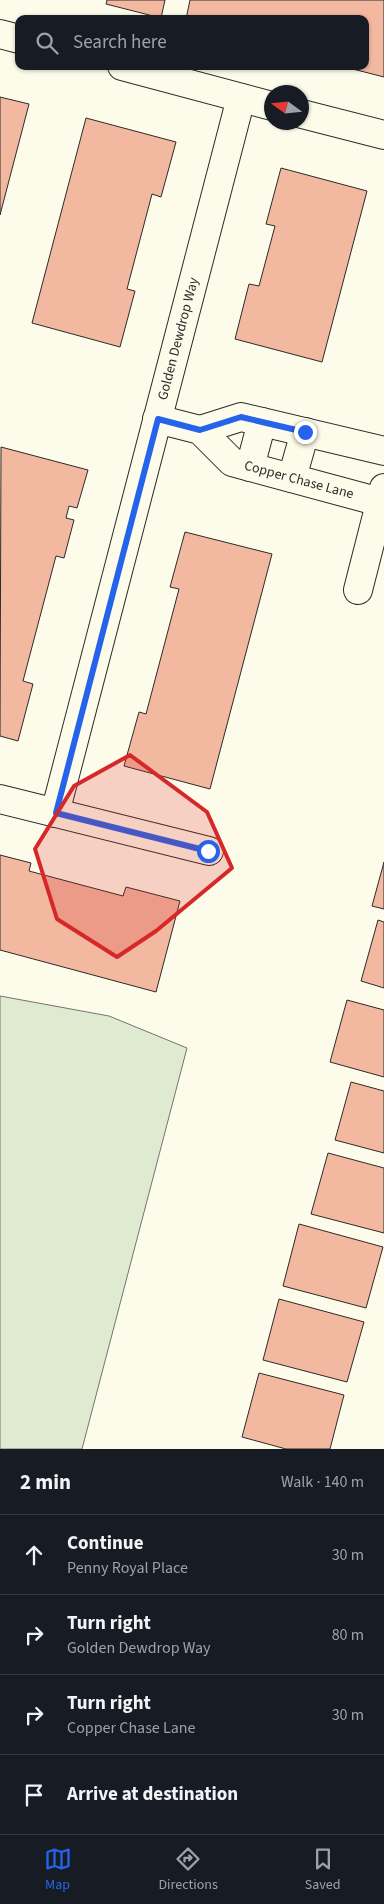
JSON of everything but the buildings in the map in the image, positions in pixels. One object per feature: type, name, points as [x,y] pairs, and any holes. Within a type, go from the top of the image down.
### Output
[{"type":"street","points":[[0,34],[15,38]]},
{"type":"street","points":[[137,70],[264,104]]},
{"type":"street","name":"Golden Dewdrop Way","points":[[56,813],[241,98]]},
{"type":"street","points":[[309,116],[384,135]]},
{"type":"street","points":[[158,419],[200,430],[241,417],[384,451]]},
{"type":"street","points":[[250,467],[262,422]]},
{"type":"street","name":"Copper Chase Lane","points":[[200,430],[232,462],[292,478],[382,495]]},
{"type":"street","points":[[292,478],[305,432]]},
{"type":"street","points":[[358,590],[382,495]]},
{"type":"street","points":[[0,799],[208,851]]},
{"type":"highlighted area","points":[[130,755],[207,812],[232,868],[156,931],[117,957],[57,919],[35,849],[74,786]]},
{"type":"green space","points":[[0,996],[109,1016],[187,1048],[82,1449],[0,1449]]},
{"type":"route","points":[[208,851],[56,813],[158,419],[200,430],[241,417],[305,432]]}]
